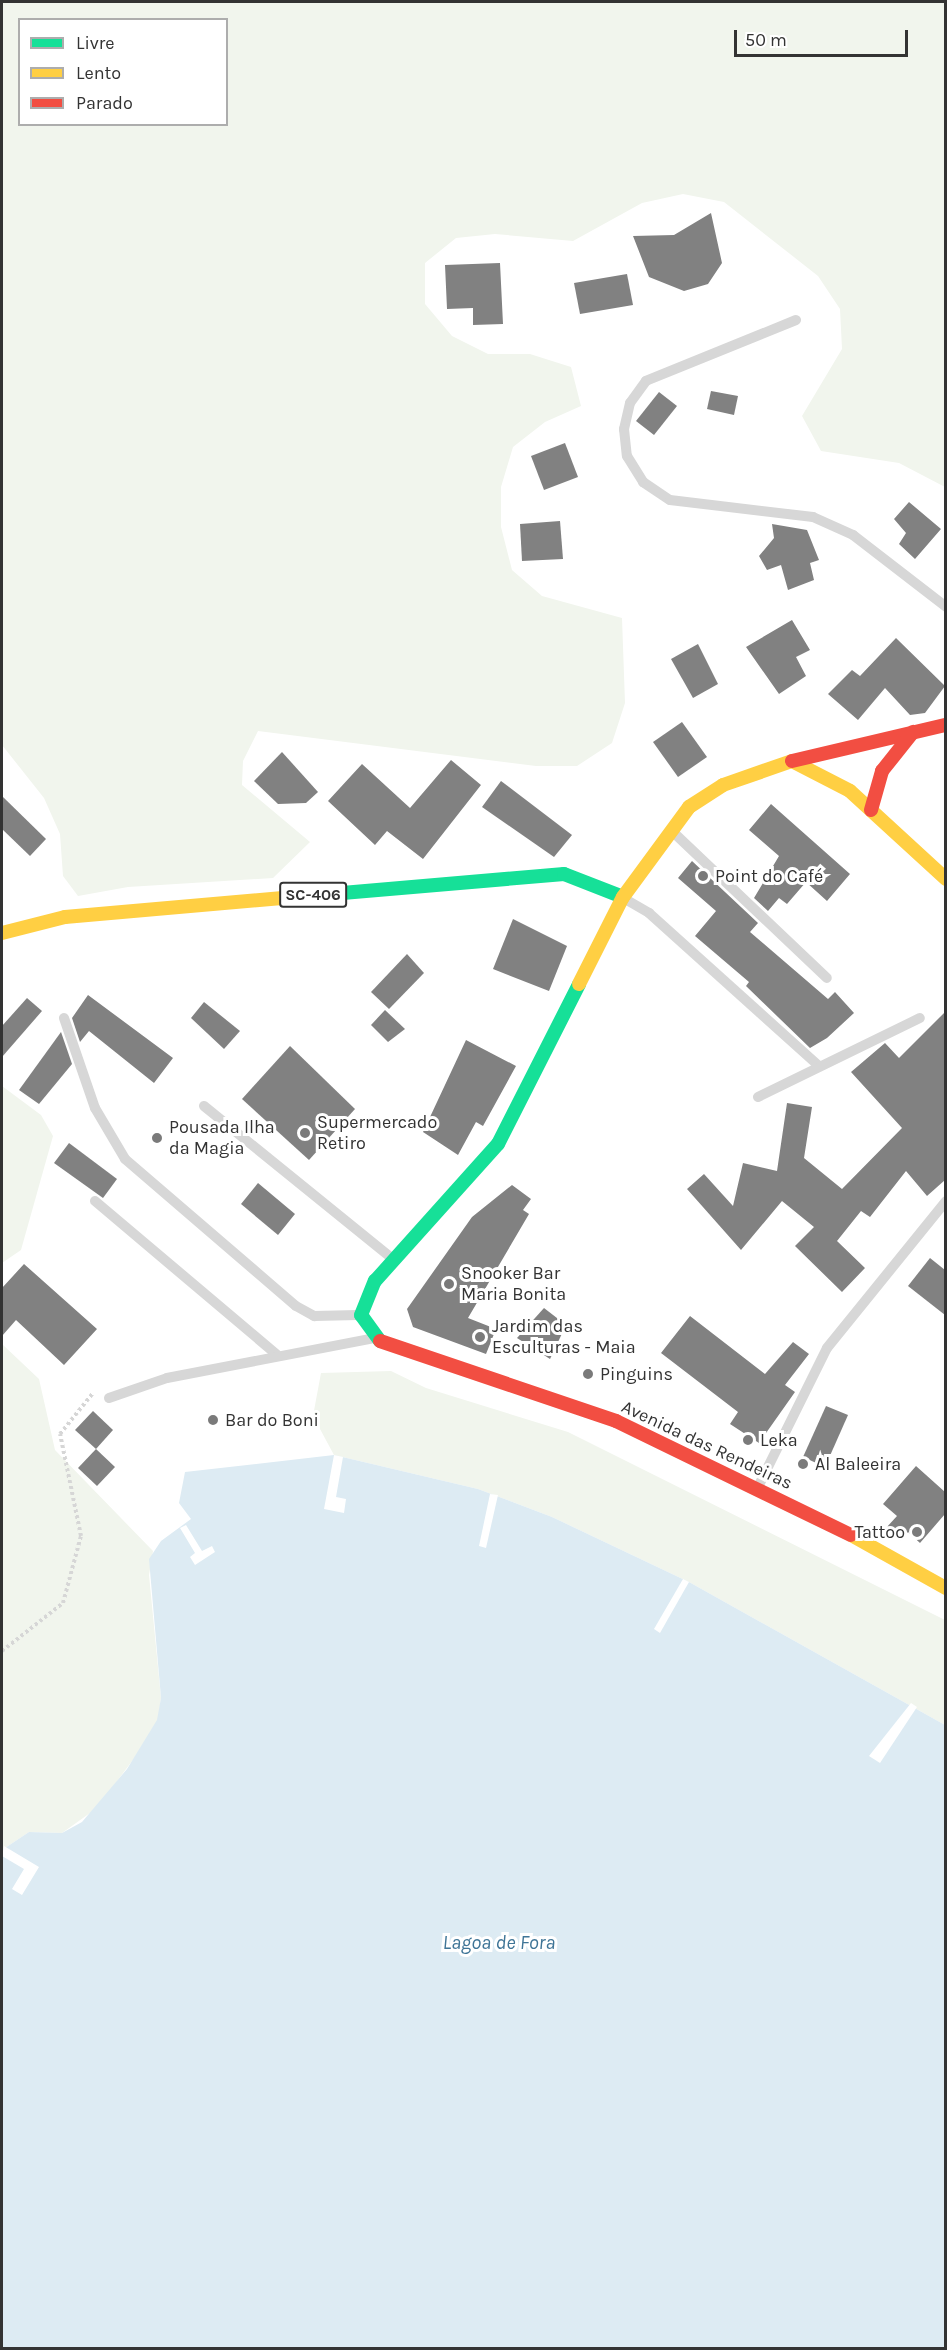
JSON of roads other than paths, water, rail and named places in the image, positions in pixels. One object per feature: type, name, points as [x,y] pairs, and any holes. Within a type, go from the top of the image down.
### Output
[{"type":"main road","points":[[374,1338],[361,1315],[375,1281],[498,1144],[623,897],[689,807],[723,785],[792,761],[945,725]]},
{"type":"main road","points":[[872,810],[882,771],[913,732]]},
{"type":"main road","points":[[792,761],[823,773],[872,810],[945,879]]},
{"type":"main road","name":"SC-406","points":[[2,933],[84,915],[564,874],[623,897]]},
{"type":"main road","name":"Avenida das Rendeiras","points":[[374,1338],[433,1364],[616,1421],[755,1492],[808,1511],[945,1588]]},
{"type":"lane","points":[[796,320],[646,381],[626,421],[627,456],[643,482],[670,500],[813,517],[853,536],[945,607]]},
{"type":"lane","points":[[670,830],[827,978]]},
{"type":"lane","points":[[623,897],[649,913],[818,1065]]},
{"type":"lane","points":[[64,1018],[95,1107],[124,1160],[296,1306],[315,1316],[361,1315]]},
{"type":"lane","points":[[758,1097],[818,1065],[920,1018]]},
{"type":"lane","points":[[204,1106],[394,1260]]},
{"type":"lane","points":[[95,1201],[277,1355]]},
{"type":"lane","points":[[755,1492],[827,1348],[945,1201]]},
{"type":"lane","points":[[110,1398],[167,1378],[374,1338]]},
{"type":"water","name":"Lagoa de Fora","points":[[334,1455],[478,1489],[552,1517],[689,1582],[945,1725],[945,2348],[2,2348],[2,1850],[29,1832],[62,1833],[82,1822],[127,1769],[157,1720],[161,1698],[149,1559],[161,1541],[191,1519],[179,1503],[185,1472]]},
{"type":"place","name":"Point do Café","points":[[703,876]]},
{"type":"place","name":"Supermercado Retiro","points":[[305,1133]]},
{"type":"place","name":"Pousada Ilha da Magia","points":[[157,1138]]},
{"type":"place","name":"Snooker Bar Maria Bonita","points":[[449,1284]]},
{"type":"place","name":"Jardim das Esculturas - Maia","points":[[480,1337]]},
{"type":"place","name":"Pinguins","points":[[588,1374]]},
{"type":"place","name":"Bar do Boni","points":[[213,1420]]},
{"type":"place","name":"Leka","points":[[748,1440]]},
{"type":"place","name":"Al Baleeira","points":[[803,1464]]},
{"type":"place","name":"Tattoo","points":[[917,1532]]}]
